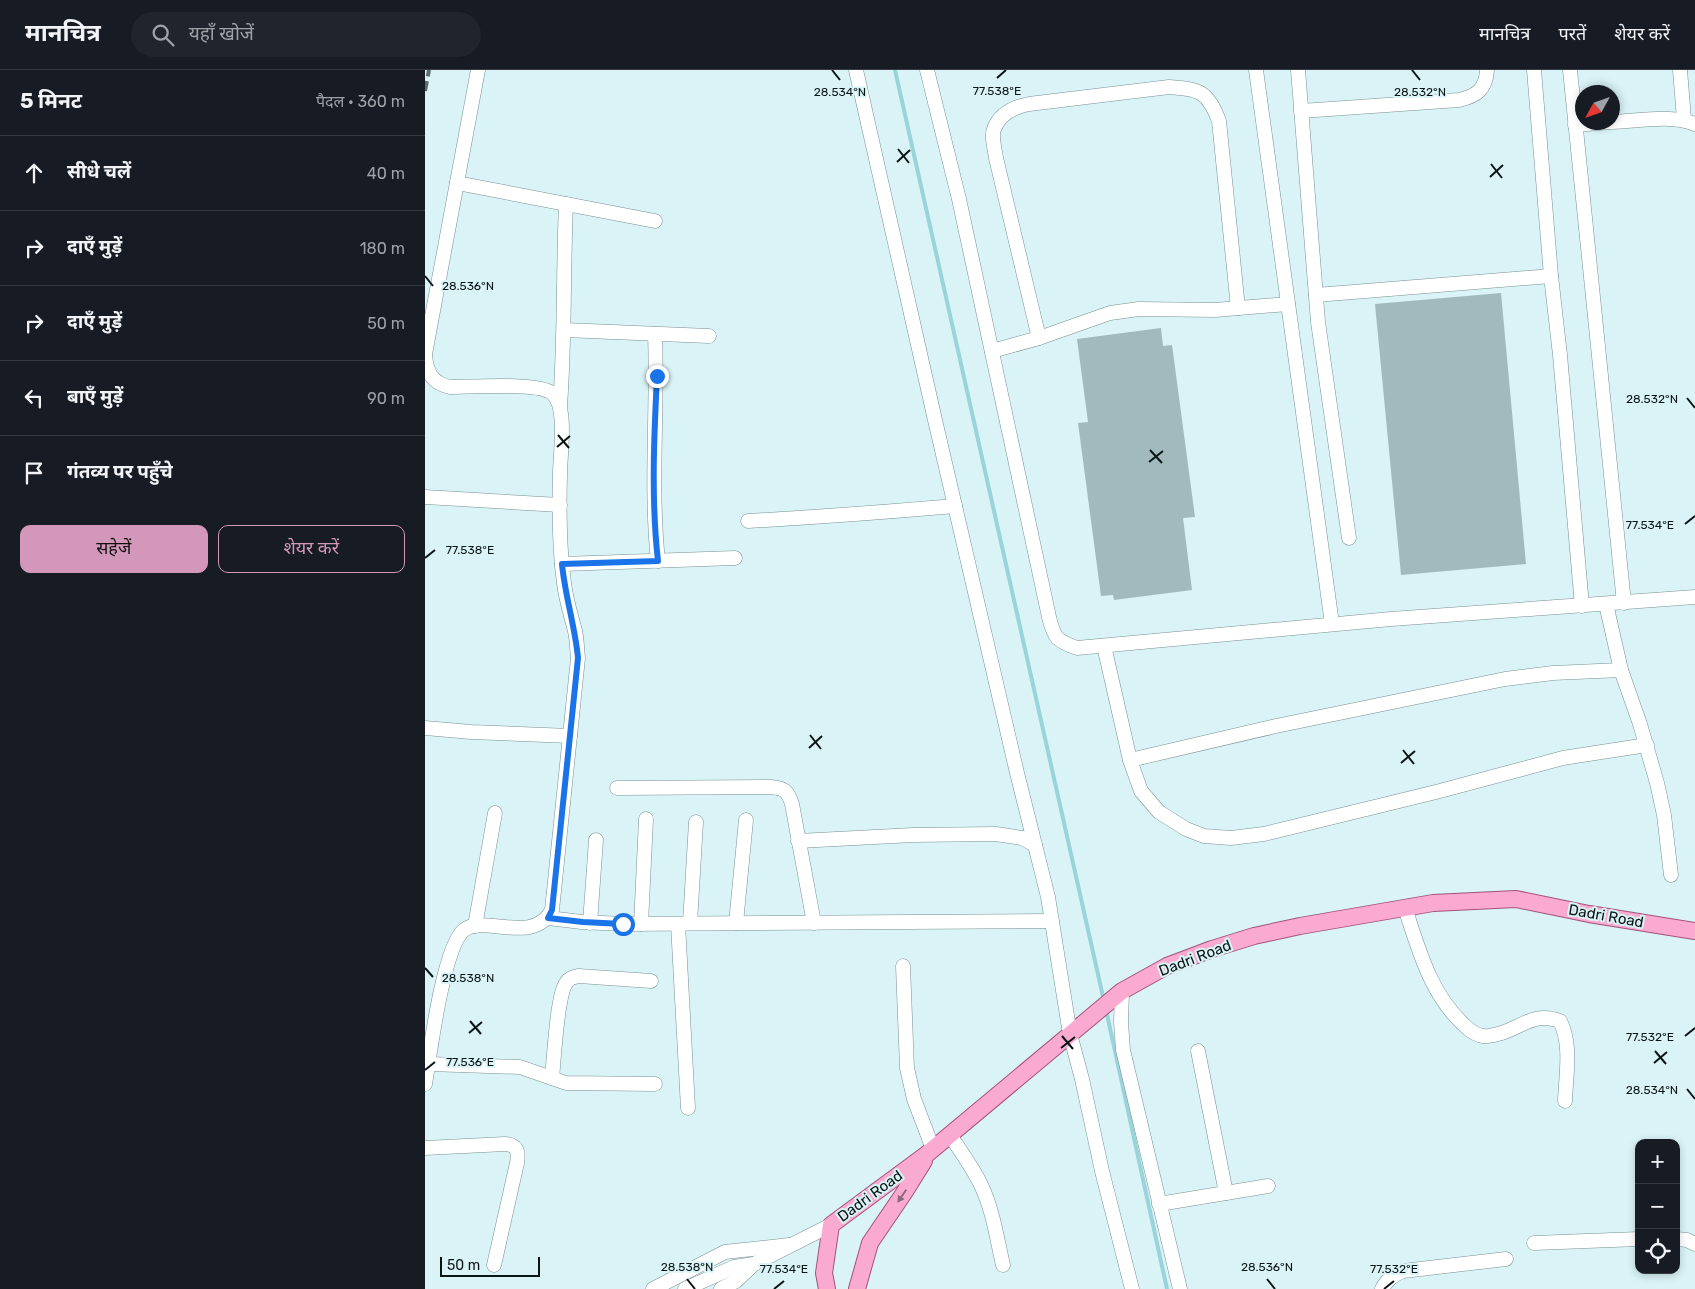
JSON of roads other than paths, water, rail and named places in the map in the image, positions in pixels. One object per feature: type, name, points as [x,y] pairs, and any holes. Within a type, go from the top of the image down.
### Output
[{"type":"main road","name":"Dadri Road","points":[[831,1225],[950,1136],[1122,991],[1167,966],[1254,936],[1433,903],[1516,899],[1589,914],[1695,931]]},
{"type":"main road","points":[[857,1289],[870,1243],[930,1152]]},
{"type":"main road","points":[[827,1289],[824,1274],[831,1225]]},
{"type":"street","points":[[478,70],[425,354],[425,368],[430,375],[443,385],[450,387],[525,387],[550,391],[556,397],[560,407]]},
{"type":"street","points":[[857,70],[935,420],[1017,774],[1048,897],[1082,1079],[1102,1171],[1132,1289]]},
{"type":"street","points":[[927,70],[959,199],[1053,634],[1063,643],[1077,648],[1391,619],[1695,597]]},
{"type":"street","points":[[1256,70],[1332,624]]},
{"type":"street","points":[[1298,70],[1315,295],[1349,538]]},
{"type":"street","points":[[1301,111],[1459,100],[1472,97],[1482,89],[1487,70]]},
{"type":"street","points":[[1534,70],[1582,606]]},
{"type":"street","points":[[1570,70],[1575,125]]},
{"type":"street","points":[[1620,121],[1663,119],[1689,122],[1680,70]]},
{"type":"street","points":[[1039,338],[996,158],[993,130],[1003,116],[1013,108],[1029,104],[1169,87],[1191,89],[1205,96],[1213,104],[1219,121],[1238,308]]},
{"type":"street","points":[[1576,130],[1625,603]]},
{"type":"street","points":[[457,183],[655,221]]},
{"type":"street","points":[[425,1084],[444,977],[458,939],[464,930],[475,926],[531,926],[541,923],[548,918],[552,910],[578,658],[575,633],[567,603],[562,564],[560,505],[560,407],[566,204]]},
{"type":"street","points":[[1315,295],[1551,276]]},
{"type":"street","points":[[992,352],[1110,313],[1139,309],[1215,310],[1288,304]]},
{"type":"street","points":[[563,330],[709,336]]},
{"type":"street","points":[[655,334],[657,376],[654,484],[658,561]]},
{"type":"street","points":[[425,497],[560,505]]},
{"type":"street","points":[[749,521],[955,506]]},
{"type":"street","points":[[562,564],[735,558]]},
{"type":"street","points":[[1606,604],[1621,670],[1647,745],[1664,815],[1671,875]]},
{"type":"street","points":[[1104,646],[1130,760],[1141,790],[1159,812],[1185,829],[1204,836],[1231,838],[1264,834],[1436,792],[1563,758],[1647,745]]},
{"type":"street","points":[[1130,760],[1276,726],[1505,679],[1621,670]]},
{"type":"street","points":[[425,728],[571,736]]},
{"type":"street","points":[[617,788],[781,788],[789,796],[814,923]]},
{"type":"street","points":[[475,926],[495,813]]},
{"type":"street","points":[[641,924],[646,819]]},
{"type":"street","points":[[737,923],[746,820]]},
{"type":"street","points":[[688,1108],[684,924],[696,822]]},
{"type":"street","points":[[798,841],[913,834],[996,834],[1022,838],[1035,845]]},
{"type":"street","points":[[590,923],[596,840]]},
{"type":"street","points":[[1405,908],[1430,978],[1448,1007],[1469,1030],[1483,1036],[1499,1034],[1547,1016],[1559,1021],[1565,1031],[1567,1046],[1565,1101]]},
{"type":"street","points":[[548,918],[590,923],[641,924],[1053,921]]},
{"type":"street","points":[[903,966],[907,1068],[930,1152]]},
{"type":"street","points":[[552,1078],[561,997],[569,978],[579,976],[651,981]]},
{"type":"street","points":[[1122,991],[1121,1022],[1123,1050],[1180,1289]]},
{"type":"street","points":[[1198,1051],[1226,1193]]},
{"type":"street","points":[[429,1064],[520,1067],[567,1083],[655,1084]]},
{"type":"street","points":[[950,1136],[982,1188],[995,1228],[1003,1265]]},
{"type":"street","points":[[425,1148],[512,1144],[518,1149],[519,1154],[494,1265]]},
{"type":"street","points":[[1159,1204],[1268,1186]]},
{"type":"street","name":"Dadri Road","points":[[721,1289],[736,1281],[754,1264],[789,1244],[831,1225]]},
{"type":"street","points":[[1534,1243],[1635,1239]]},
{"type":"street","points":[[1680,1239],[1695,1244]]},
{"type":"street","points":[[653,1289],[725,1252],[789,1244]]},
{"type":"street","points":[[736,1288],[770,1255]]},
{"type":"street","points":[[1382,1289],[1392,1276],[1403,1271],[1506,1259]]},
{"type":"street","name":"Dadri Road","points":[[685,1289],[734,1267],[754,1264]]},
{"type":"waterway","points":[[895,70],[1104,1001]]},
{"type":"waterway","points":[[1106,1010],[1167,1289]]},
{"type":"railway","points":[[425,91],[429,70]]}]
